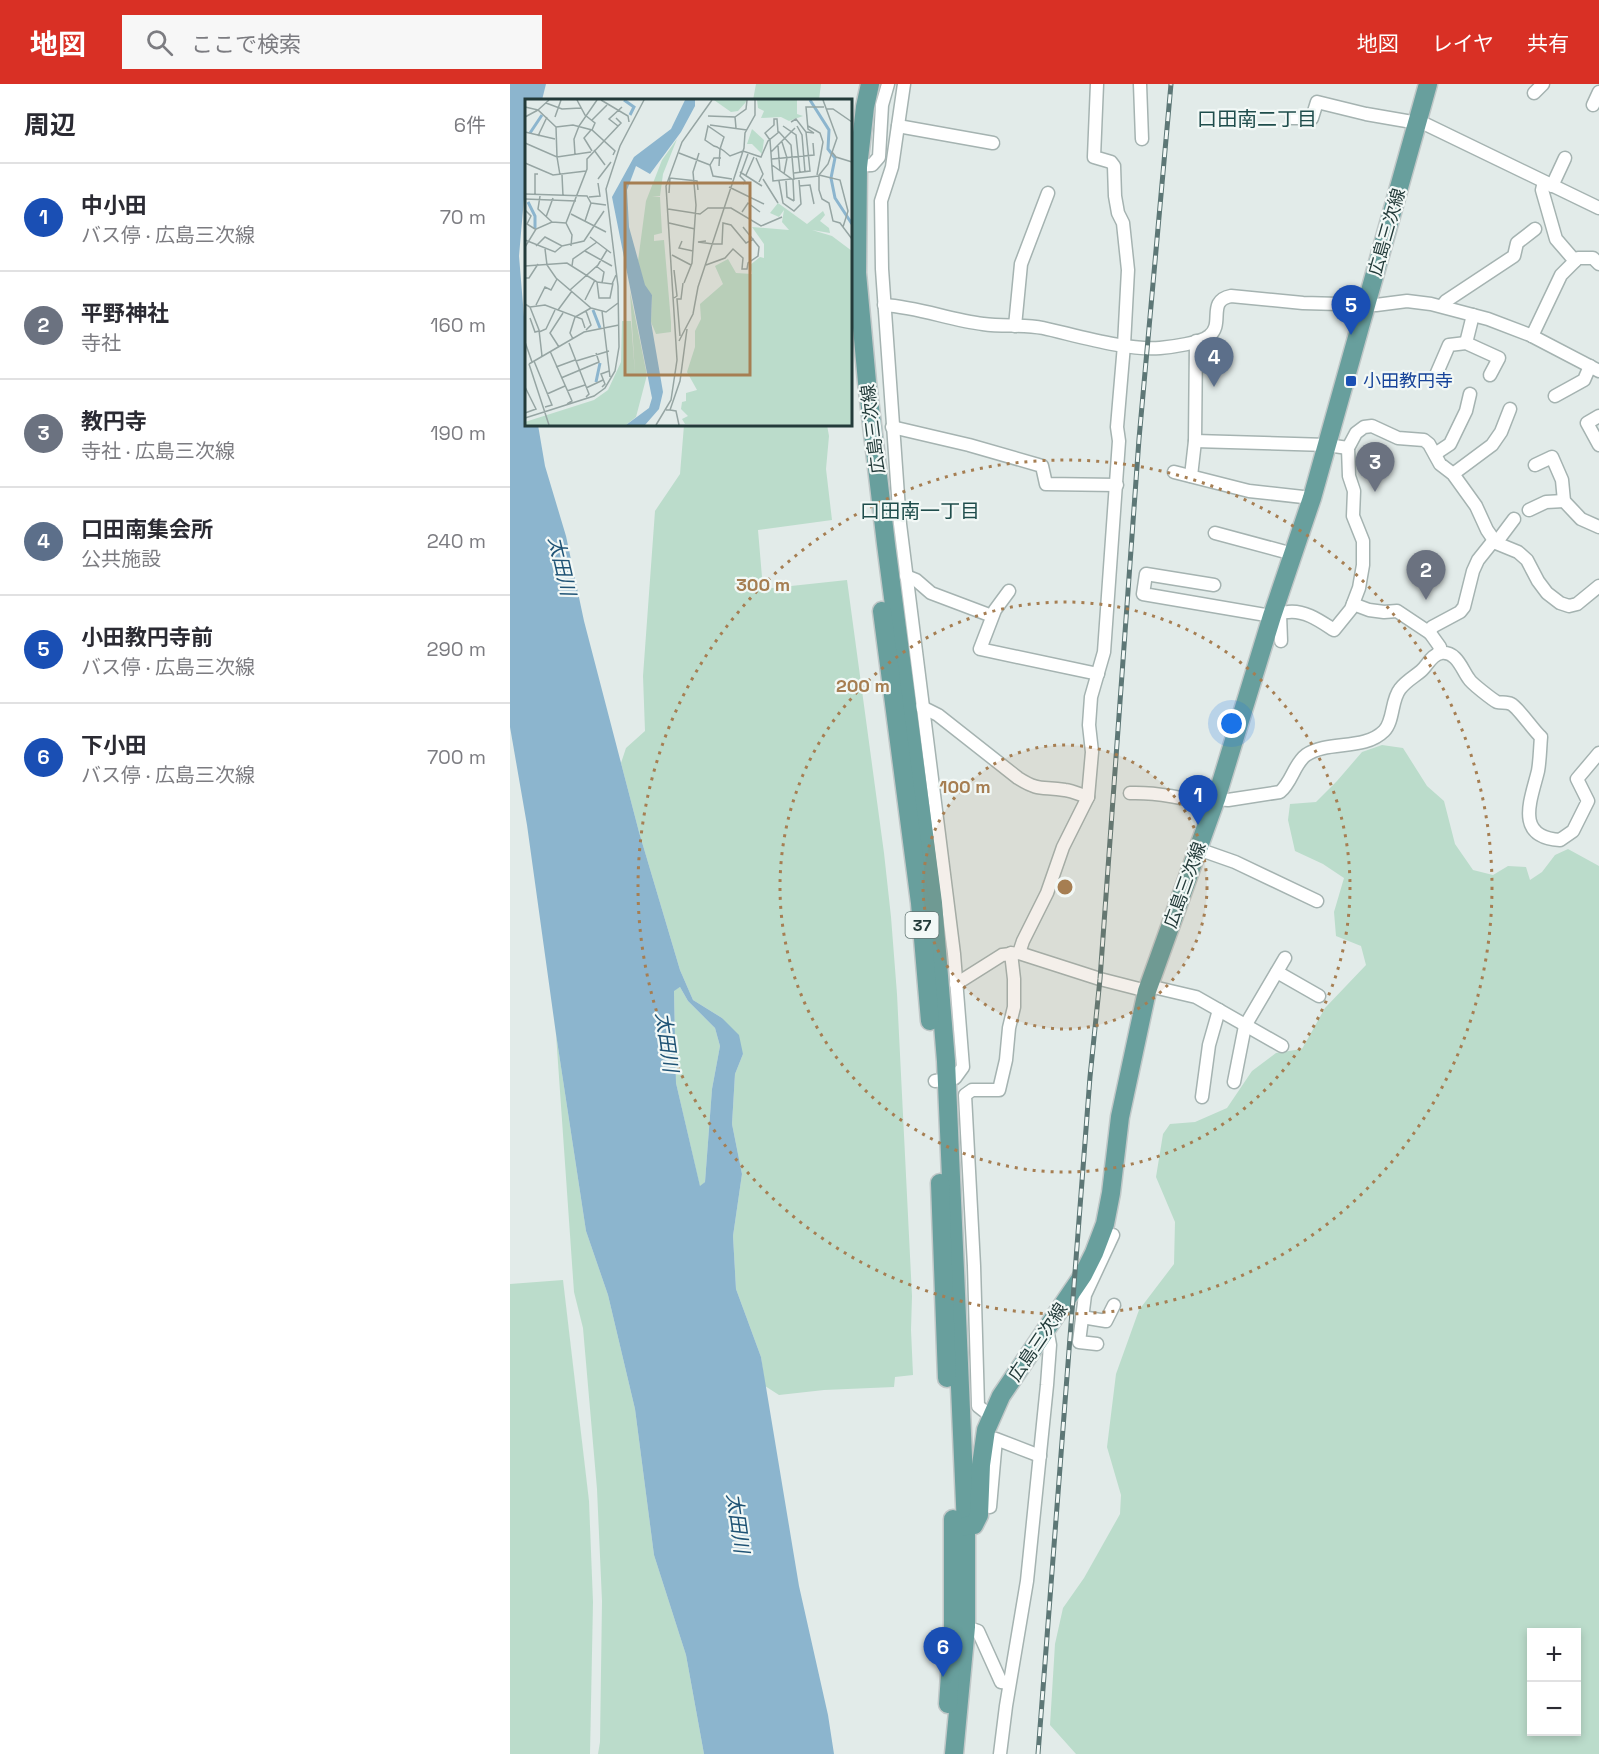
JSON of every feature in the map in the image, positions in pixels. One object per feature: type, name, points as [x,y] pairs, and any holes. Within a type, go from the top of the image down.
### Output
[{"type":"main road","points":[[852,122],[859,84]]},
{"type":"main road","name":"広島三次線","points":[[870,84],[854,166],[857,273],[886,544],[933,903],[959,1527],[966,1627],[954,1754]]},
{"type":"main road","name":"広島三次線","points":[[959,1527],[974,1525],[979,1515],[981,1465],[986,1430],[1001,1396],[1093,1265],[1105,1224],[1120,1117],[1148,989],[1215,802],[1312,498],[1428,84]]},
{"type":"main road","name":"広島三次線","points":[[852,344],[874,546],[941,1081]]},
{"type":"main road","name":"広島三次線","points":[[944,1754],[959,1527]]},
{"type":"street","points":[[854,166],[872,165],[879,157],[882,105],[888,84]]},
{"type":"street","points":[[904,84],[892,167],[881,201],[884,305],[900,524],[954,954],[963,1067],[955,1078],[941,1081]]},
{"type":"street","points":[[992,1417],[978,1406],[974,1266],[965,1095],[972,1090],[999,1090],[1014,1007],[1015,953],[1047,893],[1063,847],[1088,797],[1092,752],[1089,725],[1091,697],[1104,652],[1117,485],[1119,441],[1117,427],[1128,270],[1123,223],[1114,196],[1114,166],[1111,162],[1095,157],[1097,84]]},
{"type":"street","points":[[1140,84],[1142,139]]},
{"type":"street","points":[[1593,105],[1599,92]]},
{"type":"street","points":[[1292,118],[1312,118],[1317,102],[1366,114],[1418,122],[1599,208]]},
{"type":"street","points":[[898,126],[993,142]]},
{"type":"street","points":[[1565,158],[1542,190],[1556,239],[1575,261]]},
{"type":"street","points":[[1015,326],[1021,264],[1048,193]]},
{"type":"street","points":[[1442,306],[1446,301],[1514,256],[1516,243],[1535,229]]},
{"type":"street","points":[[1532,336],[1561,275],[1575,261],[1584,257],[1593,258],[1599,264]]},
{"type":"street","points":[[884,305],[901,306],[985,325],[1039,327],[1124,345],[1159,348],[1196,341],[1209,336],[1215,327],[1218,303],[1222,298],[1231,296],[1303,303],[1367,305],[1407,302],[1442,306],[1532,336],[1594,368],[1584,380],[1555,396]]},
{"type":"street","points":[[1466,344],[1473,315]]},
{"type":"street","points":[[1191,476],[1195,441],[1196,341]]},
{"type":"street","points":[[1436,375],[1449,345],[1466,344],[1499,358],[1490,375]]},
{"type":"street","points":[[1435,454],[1450,444],[1466,411],[1470,394]]},
{"type":"street","points":[[1454,474],[1492,445],[1501,432],[1510,409]]},
{"type":"street","points":[[1599,416],[1587,423],[1599,445]]},
{"type":"street","points":[[1214,585],[1146,574],[1143,594],[1275,614],[1301,613],[1312,616],[1334,630],[1353,604],[1359,588],[1363,565],[1363,541],[1353,516],[1354,491],[1349,476],[1348,448],[1356,433],[1364,427],[1372,426],[1398,438],[1424,440],[1429,444],[1440,464],[1454,474],[1476,506],[1495,541],[1518,552],[1527,560],[1547,593],[1560,603],[1569,606],[1577,604],[1599,586]]},
{"type":"street","points":[[892,427],[969,445],[1042,466],[1046,484],[1117,485]]},
{"type":"street","points":[[1195,441],[1327,445],[1348,448]]},
{"type":"street","points":[[1535,465],[1552,457],[1562,480],[1564,501],[1581,519],[1599,527]]},
{"type":"street","points":[[1173,472],[1249,491],[1312,498]]},
{"type":"street","points":[[1529,510],[1546,502],[1564,501]]},
{"type":"street","points":[[1430,633],[1435,624],[1460,612],[1464,607],[1478,560],[1514,519]]},
{"type":"street","points":[[1215,533],[1293,554]]},
{"type":"street","points":[[906,576],[916,580],[932,593],[992,616]]},
{"type":"street","points":[[1009,591],[992,616],[980,648],[1098,674]]},
{"type":"street","points":[[1353,604],[1369,610],[1396,611],[1430,633],[1440,647],[1439,653]]},
{"type":"street","points":[[1275,614],[1281,641]]},
{"type":"street","points":[[1130,793],[1150,792],[1215,802],[1280,792],[1287,787],[1301,760],[1307,755],[1320,749],[1357,743],[1376,736],[1386,729],[1394,697],[1422,671],[1433,656],[1439,653],[1447,653],[1453,657],[1464,669],[1469,680],[1496,702],[1511,704],[1541,737],[1538,768],[1528,808],[1528,819],[1532,828],[1538,832],[1550,839],[1560,840],[1573,831],[1588,801],[1577,779],[1599,753]]},
{"type":"street","points":[[922,707],[938,715],[1032,787],[1065,790],[1088,797]]},
{"type":"street","points":[[1198,849],[1235,862],[1317,901]]},
{"type":"street","points":[[956,984],[1002,955],[1015,953],[1100,979],[1196,997],[1282,1046]]},
{"type":"street","points":[[1234,1082],[1245,1026],[1285,958]]},
{"type":"street","points":[[1277,972],[1319,996]]},
{"type":"street","points":[[1202,1097],[1209,1045],[1219,1010]]},
{"type":"street","points":[[1097,1344],[1079,1342],[1085,1296],[1093,1265],[1113,1235]]},
{"type":"street","points":[[1082,1317],[1106,1321],[1114,1305]]},
{"type":"street","points":[[1000,1754],[1009,1683],[1027,1581],[1050,1345],[1047,1329]]},
{"type":"street","points":[[990,1507],[996,1438],[1040,1456]]},
{"type":"street","points":[[966,1627],[978,1630],[1001,1682],[1009,1683]]},
{"type":"green space","points":[[756,84],[821,84],[819,99],[753,99]]},
{"type":"green space","points":[[684,426],[827,426],[829,436],[826,469],[832,520],[758,530],[763,589],[847,580],[884,853],[897,994],[912,1296],[913,1375],[895,1377],[894,1387],[824,1390],[779,1395],[765,1386],[761,1357],[736,1289],[733,1236],[742,1174],[732,1124],[735,1074],[743,1054],[722,1018],[693,1000],[680,970],[621,763],[626,748],[645,731],[643,676],[655,511],[680,474]]},
{"type":"green space","points":[[1382,745],[1403,748],[1427,786],[1444,801],[1455,844],[1473,870],[1493,875],[1508,866],[1526,867],[1530,880],[1542,872],[1555,855],[1568,849],[1599,866],[1599,1754],[1076,1754],[1050,1725],[1055,1644],[1063,1608],[1084,1578],[1120,1514],[1121,1495],[1107,1447],[1116,1374],[1139,1310],[1174,1264],[1175,1222],[1156,1177],[1163,1134],[1170,1124],[1195,1122],[1227,1108],[1252,1071],[1276,1053],[1302,1049],[1325,1008],[1366,965],[1361,946],[1336,936],[1334,912],[1344,878],[1323,864],[1295,851],[1288,820],[1290,804],[1316,802],[1362,752]]},
{"type":"green space","points":[[680,987],[688,1001],[715,1028],[720,1046],[712,1089],[705,1182],[700,1187],[676,1083],[674,990]]},
{"type":"green space","points":[[556,1034],[586,1231],[608,1295],[635,1409],[654,1555],[686,1655],[704,1754],[598,1754],[602,1601],[597,1489],[583,1328],[574,1292]]},
{"type":"green space","points":[[563,1280],[589,1501],[593,1602],[590,1754],[510,1754],[510,1284]]},
{"type":"water","name":"太田川","points":[[510,84],[546,84],[542,99],[525,99],[525,187],[519,256],[525,329],[525,426],[538,426],[545,466],[566,536],[584,621],[639,832],[680,970],[693,1000],[722,1018],[739,1035],[743,1054],[735,1074],[732,1124],[742,1174],[733,1236],[736,1289],[761,1357],[799,1586],[828,1715],[834,1754],[704,1754],[686,1655],[654,1555],[635,1409],[608,1295],[586,1231],[527,825],[510,727]],"holes":[[[680,987],[688,1001],[715,1028],[720,1046],[712,1089],[705,1182],[700,1186],[676,1083],[674,991]]]},
{"type":"railway","points":[[1038,1754],[1090,1077],[1100,979],[1139,439],[1171,84]]},
{"type":"place","name":"小田教円寺前","points":[[1351,335]]},
{"type":"place","name":"小田教円寺","points":[[1351,381]]},
{"type":"place","name":"口田南集会所","points":[[1214,387]]},
{"type":"place","name":"教円寺","points":[[1375,492]]},
{"type":"place","name":"平野神社","points":[[1426,600]]},
{"type":"place","name":"中小田","points":[[1198,825]]},
{"type":"place","name":"下小田","points":[[943,1677]]},
{"type":"district","name":"口田南二丁目","points":[[1257,119]]},
{"type":"district","name":"口田南一丁目","points":[[920,511]]}]
